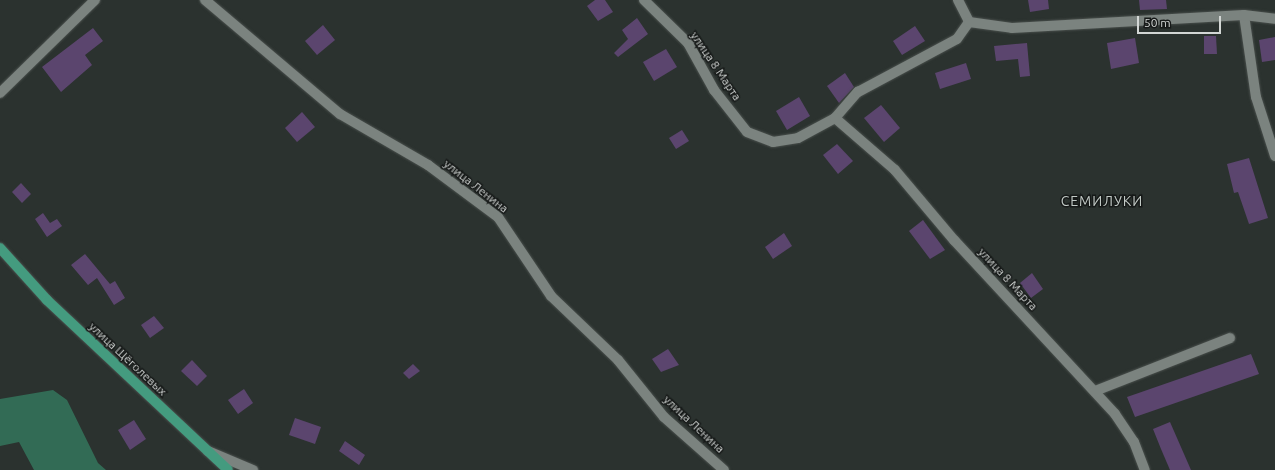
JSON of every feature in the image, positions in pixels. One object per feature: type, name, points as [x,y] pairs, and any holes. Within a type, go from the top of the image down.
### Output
[{"type":"main road","name":"улица Щёголевых","points":[[0,248],[47,300],[208,451]]},
{"type":"main road","points":[[208,451],[228,470]]},
{"type":"street","points":[[0,93],[95,0]]},
{"type":"street","name":"улица Ленина","points":[[205,0],[340,114],[428,165],[498,217],[551,296],[618,360],[664,418],[724,470]]},
{"type":"street","name":"улица 8 Марта","points":[[644,0],[688,43],[714,90],[747,132],[760,140],[785,142],[835,118],[858,92],[957,40],[969,22]]},
{"type":"street","points":[[958,0],[969,22],[1012,28],[1244,15],[1275,19]]},
{"type":"street","points":[[1244,15],[1256,97],[1275,156]]},
{"type":"street","name":"улица 8 Марта","points":[[835,118],[895,170],[954,240],[1095,391],[1134,442],[1145,470]]},
{"type":"street","points":[[1095,391],[1230,338]]},
{"type":"street","name":"улица Щёголевых","points":[[208,451],[253,470]]},
{"type":"green space","points":[[53,390],[67,400],[98,463],[106,470],[34,470],[19,442],[0,446],[0,399]]},
{"type":"building","points":[[595,0],[605,0],[613,12],[598,21],[587,6]]},
{"type":"building","points":[[1028,0],[1048,0],[1049,9],[1030,12]]},
{"type":"building","points":[[1139,0],[1166,0],[1167,9],[1140,10]]},
{"type":"building","points":[[637,18],[648,34],[618,57],[614,53],[628,39],[622,30]]},
{"type":"building","points":[[323,25],[335,40],[317,55],[305,41]]},
{"type":"building","points":[[915,26],[925,41],[902,55],[893,41]]},
{"type":"building","points":[[93,28],[103,41],[85,55],[92,65],[61,92],[42,67]]},
{"type":"building","points":[[1204,36],[1216,36],[1217,54],[1204,54]]},
{"type":"building","points":[[1275,37],[1275,60],[1262,62],[1259,40]]},
{"type":"building","points":[[1135,38],[1139,63],[1111,69],[1107,43]]},
{"type":"building","points":[[1027,43],[1030,76],[1020,77],[1018,59],[996,61],[994,46]]},
{"type":"building","points":[[666,49],[677,67],[654,81],[643,62]]},
{"type":"building","points":[[966,63],[971,79],[940,89],[935,73]]},
{"type":"building","points":[[845,73],[854,87],[839,103],[827,86]]},
{"type":"building","points":[[799,97],[810,116],[787,130],[776,111]]},
{"type":"building","points":[[881,105],[900,128],[884,142],[864,118]]},
{"type":"building","points":[[302,112],[315,127],[297,142],[285,128]]},
{"type":"building","points":[[682,130],[689,141],[676,149],[669,138]]},
{"type":"building","points":[[837,144],[853,161],[838,174],[823,155]]},
{"type":"building","points":[[1249,158],[1268,218],[1249,224],[1238,192],[1234,193],[1227,164]]},
{"type":"building","points":[[21,183],[31,194],[22,203],[12,192]]},
{"type":"building","points":[[43,213],[50,223],[57,219],[62,226],[47,237],[35,219]]},
{"type":"building","points":[[923,220],[945,250],[930,259],[909,231]]},
{"type":"building","points":[[784,233],[792,246],[773,259],[765,247]]},
{"type":"building","points":[[85,254],[110,284],[115,281],[125,298],[114,305],[97,278],[88,285],[71,265]]},
{"type":"building","points":[[1032,273],[1043,289],[1031,298],[1020,283]]},
{"type":"building","points":[[154,316],[164,328],[150,338],[141,325]]},
{"type":"building","points":[[668,349],[679,365],[661,372],[652,359]]},
{"type":"building","points":[[1251,354],[1259,374],[1135,417],[1127,397]]},
{"type":"building","points":[[192,360],[207,376],[197,386],[181,371]]},
{"type":"building","points":[[413,364],[420,371],[409,379],[403,373]]},
{"type":"building","points":[[244,389],[253,403],[238,414],[228,400]]},
{"type":"building","points":[[295,418],[321,427],[315,444],[289,435]]},
{"type":"building","points":[[134,420],[146,439],[130,450],[118,430]]},
{"type":"building","points":[[1170,422],[1191,470],[1170,470],[1153,429]]},
{"type":"building","points":[[345,441],[365,455],[359,465],[339,451]]},
{"type":"district","name":"СЕМИЛУКИ","points":[[1102,201]]}]
